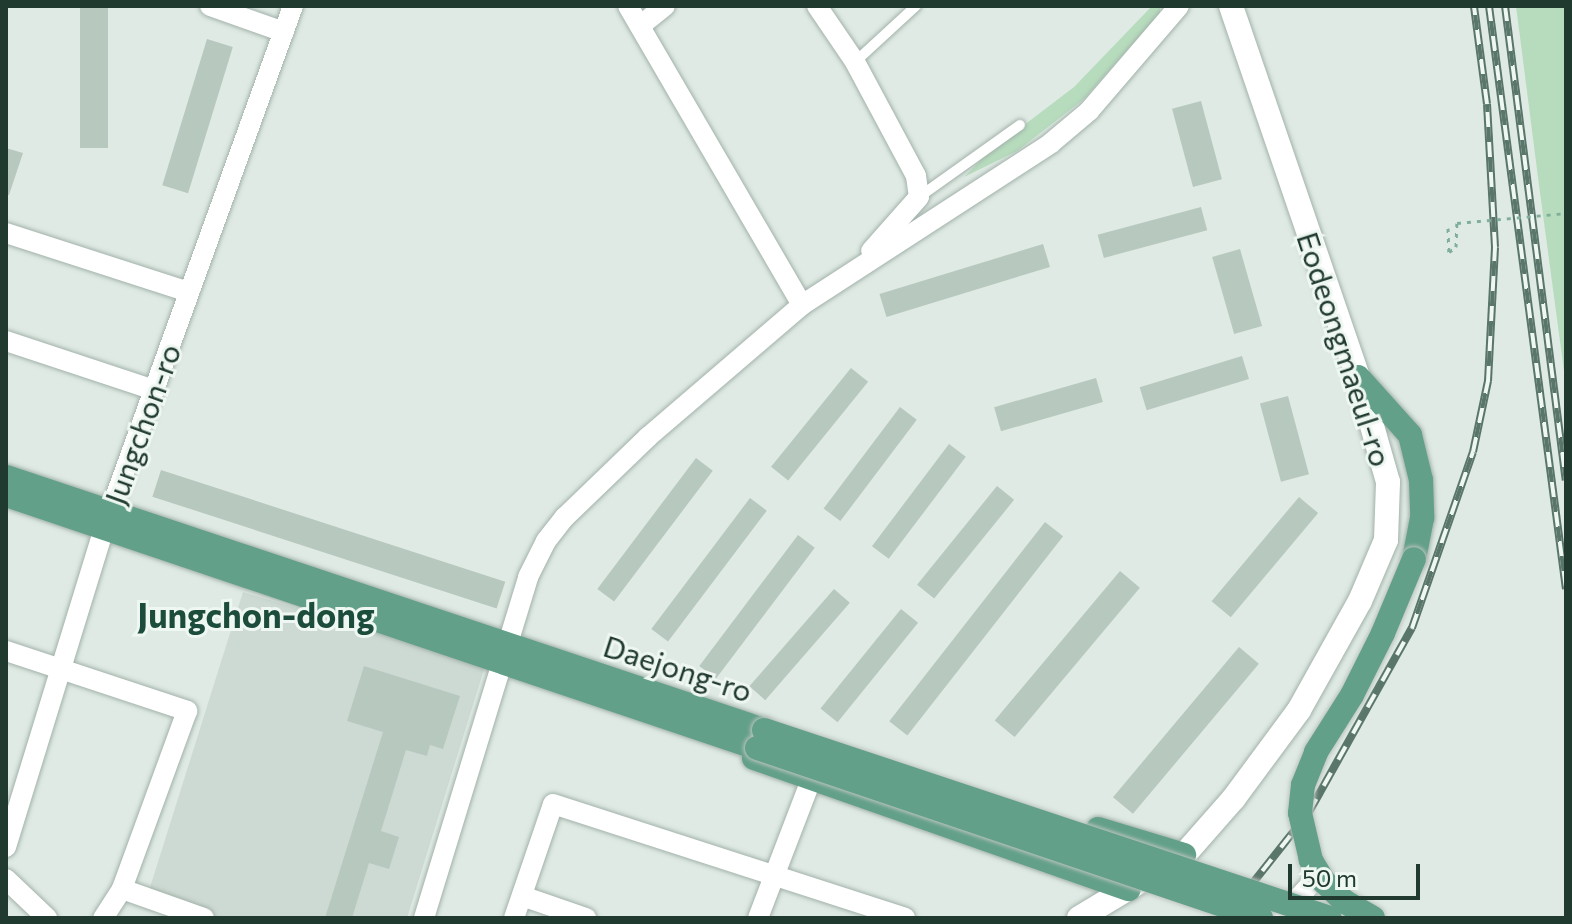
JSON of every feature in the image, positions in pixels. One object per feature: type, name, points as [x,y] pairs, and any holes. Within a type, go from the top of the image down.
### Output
[{"type":"main road","name":"Eodeongmaeul-ro","points":[[1079,918],[1184,855],[1234,798],[1299,710],[1360,601],[1386,540],[1388,482],[1358,377],[1231,6]]},
{"type":"main road","points":[[1358,377],[1410,435],[1421,480],[1422,518],[1414,559],[1383,633],[1352,695],[1316,752],[1303,785],[1300,813],[1311,860],[1324,882],[1345,902],[1373,918]]},
{"type":"main road","name":"Daejong-ro","points":[[6,477],[107,520],[749,735],[1330,918]]},
{"type":"main road","name":"Daejong-ro","points":[[6,495],[107,520]]},
{"type":"main road","points":[[1129,889],[811,780],[741,752],[749,735],[1184,855]]},
{"type":"main road","name":"Daejong-ro","points":[[749,735],[1261,918]]},
{"type":"street","points":[[210,6],[284,32]]},
{"type":"street","name":"Jungchon-ro","points":[[6,847],[107,520],[293,6]]},
{"type":"street","points":[[628,6],[802,305]]},
{"type":"street","points":[[640,26],[665,6]]},
{"type":"street","points":[[817,6],[855,62],[916,176],[919,197],[861,263]]},
{"type":"street","points":[[424,918],[528,577],[546,541],[565,517],[648,437],[802,305],[861,263],[1051,143],[1089,111],[1179,6]]},
{"type":"street","points":[[6,233],[189,292]]},
{"type":"street","points":[[6,341],[154,390]]},
{"type":"street","points":[[6,651],[187,711],[122,889],[103,918]]},
{"type":"street","points":[[758,918],[811,780]]},
{"type":"street","points":[[514,918],[553,804],[776,874],[869,912],[905,918]]},
{"type":"street","points":[[6,879],[47,918]]},
{"type":"street","points":[[1279,918],[1311,884]]},
{"type":"street","points":[[122,889],[204,918]]},
{"type":"street","points":[[522,896],[586,918]]},
{"type":"lane","points":[[855,62],[916,6]]},
{"type":"lane","points":[[919,197],[1020,125]]},
{"type":"path","points":[[1448,228],[1449,252],[1456,247],[1457,223],[1566,213]]},
{"type":"shaded area","points":[[243,592],[485,666],[407,918],[217,918],[147,897]]},
{"type":"green space","points":[[1152,6],[1160,6],[1160,13],[1084,99],[1017,151],[964,177],[989,152],[1074,87]]},
{"type":"green space","points":[[1516,6],[1566,6],[1566,386],[1539,185]]},
{"type":"building","points":[[80,6],[108,6],[108,148],[80,148]]},
{"type":"building","points":[[207,39],[233,47],[188,193],[162,185]]},
{"type":"building","points":[[1201,101],[1222,179],[1193,187],[1172,109]]},
{"type":"building","points":[[6,148],[23,153],[9,195],[6,195]]},
{"type":"building","points":[[1201,207],[1207,230],[1104,258],[1098,235]]},
{"type":"building","points":[[1043,244],[1050,267],[886,317],[879,294]]},
{"type":"building","points":[[1240,249],[1262,326],[1234,334],[1212,257]]},
{"type":"building","points":[[1242,356],[1249,379],[1147,410],[1140,387]]},
{"type":"building","points":[[851,368],[868,382],[788,481],[771,467]]},
{"type":"building","points":[[1096,378],[1103,402],[1001,431],[994,407]]},
{"type":"building","points":[[1288,396],[1309,474],[1281,482],[1260,404]]},
{"type":"building","points":[[900,407],[917,420],[840,521],[824,508]]},
{"type":"building","points":[[949,444],[966,457],[889,559],[872,546]]},
{"type":"building","points":[[696,458],[713,471],[614,602],[597,589]]},
{"type":"building","points":[[161,470],[505,582],[497,608],[152,497]]},
{"type":"building","points":[[997,486],[1014,500],[934,599],[917,585]]},
{"type":"building","points":[[1299,497],[1318,513],[1231,617],[1212,601]]},
{"type":"building","points":[[750,498],[767,511],[668,642],[651,629]]},
{"type":"building","points":[[1045,522],[1063,536],[907,736],[889,721]]},
{"type":"building","points":[[798,535],[815,548],[716,679],[699,666]]},
{"type":"building","points":[[1120,571],[1140,588],[1015,737],[995,720]]},
{"type":"building","points":[[834,589],[850,603],[765,700],[749,686]]},
{"type":"building","points":[[901,609],[918,623],[838,722],[820,708]]},
{"type":"building","points":[[1239,647],[1259,664],[1133,814],[1113,797]]},
{"type":"building","points":[[364,666],[460,696],[443,749],[430,745],[427,756],[406,750],[381,831],[399,837],[389,869],[369,863],[352,918],[325,918],[383,732],[347,721]]},
{"type":"railway","points":[[1225,918],[1309,812],[1412,628],[1473,452],[1488,381],[1495,247],[1487,104],[1474,6]]},
{"type":"railway","points":[[1489,6],[1566,589]]},
{"type":"railway","points":[[1505,6],[1566,480]]},
{"type":"district","name":"Jungchon-dong","points":[[256,615]]}]
